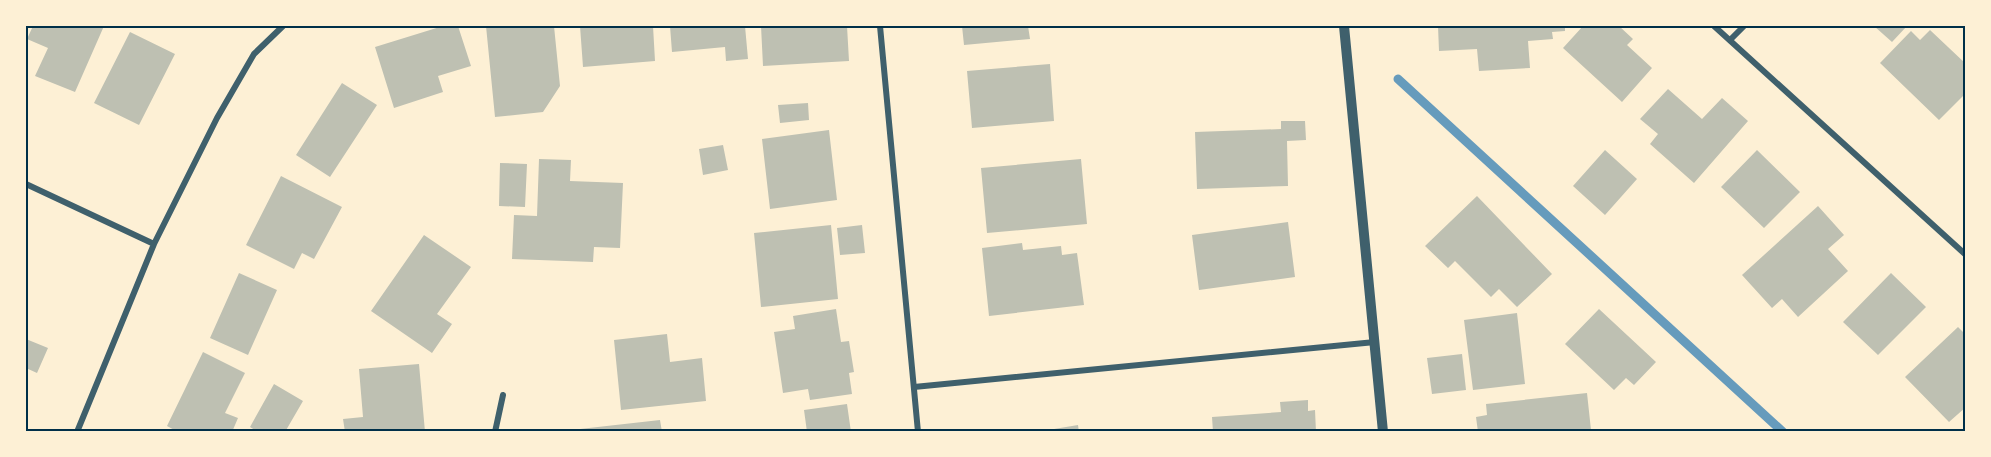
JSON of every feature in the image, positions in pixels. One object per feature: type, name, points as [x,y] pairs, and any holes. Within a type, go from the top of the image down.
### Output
[{"type":"street","points":[[77,432],[154,244],[217,118],[254,54],[283,26]]},
{"type":"street","points":[[880,26],[918,432]]},
{"type":"street","points":[[1344,26],[1383,432]]},
{"type":"street","points":[[1714,26],[1965,255]]},
{"type":"street","points":[[1730,40],[1744,26]]},
{"type":"street","points":[[26,183],[154,244]]},
{"type":"street","points":[[914,387],[1374,342]]},
{"type":"street","points":[[495,432],[503,395]]},
{"type":"building","points":[[33,26],[104,26],[75,92],[35,76],[48,48],[27,39]]},
{"type":"building","points":[[443,26],[458,26],[471,66],[438,76],[443,92],[394,108],[375,47]]},
{"type":"building","points":[[486,26],[554,26],[560,86],[543,112],[495,117]]},
{"type":"building","points":[[580,26],[653,26],[655,61],[583,67]]},
{"type":"building","points":[[670,26],[745,26],[748,59],[726,61],[725,47],[672,52]]},
{"type":"building","points":[[761,26],[847,26],[849,61],[763,66]]},
{"type":"building","points":[[962,26],[1028,26],[1030,39],[964,45]]},
{"type":"building","points":[[1438,26],[1565,26],[1565,31],[1552,32],[1553,39],[1528,41],[1530,68],[1479,71],[1477,49],[1439,51]]},
{"type":"building","points":[[1583,26],[1619,26],[1633,39],[1627,45],[1652,68],[1622,102],[1563,48]]},
{"type":"building","points":[[1874,26],[1907,26],[1892,42]]},
{"type":"building","points":[[1930,30],[1966,64],[1966,93],[1939,120],[1880,63],[1911,31],[1920,40]]},
{"type":"building","points":[[130,32],[175,54],[139,125],[94,103]]},
{"type":"building","points":[[1050,64],[1054,121],[972,128],[967,71]]},
{"type":"building","points":[[342,83],[377,105],[330,177],[296,155]]},
{"type":"building","points":[[1668,89],[1702,119],[1722,98],[1748,121],[1694,183],[1650,144],[1658,134],[1640,119]]},
{"type":"building","points":[[808,103],[809,120],[780,123],[778,105]]},
{"type":"building","points":[[1281,121],[1305,121],[1306,140],[1287,141],[1288,186],[1197,189],[1195,132],[1281,129]]},
{"type":"building","points":[[829,130],[837,200],[770,209],[762,139]]},
{"type":"building","points":[[723,145],[728,170],[703,175],[699,149]]},
{"type":"building","points":[[1605,150],[1637,179],[1605,215],[1573,186]]},
{"type":"building","points":[[1757,150],[1800,192],[1764,228],[1721,187]]},
{"type":"building","points":[[539,159],[571,160],[570,181],[623,183],[620,248],[594,247],[593,262],[512,259],[514,215],[537,216]]},
{"type":"building","points":[[1081,159],[1087,224],[987,233],[981,168]]},
{"type":"building","points":[[500,163],[527,164],[525,207],[499,206]]},
{"type":"building","points":[[281,176],[342,207],[314,259],[302,253],[294,269],[246,245]]},
{"type":"building","points":[[1477,196],[1552,274],[1517,307],[1499,289],[1491,297],[1455,261],[1448,268],[1425,246]]},
{"type":"building","points":[[1818,206],[1844,235],[1828,249],[1848,271],[1798,317],[1782,299],[1772,308],[1742,275]]},
{"type":"building","points":[[1288,222],[1295,277],[1199,290],[1192,235]]},
{"type":"building","points":[[831,225],[838,299],[761,307],[754,233]]},
{"type":"building","points":[[862,225],[865,253],[840,255],[837,228]]},
{"type":"building","points":[[424,235],[471,267],[437,314],[452,324],[432,353],[371,311]]},
{"type":"building","points":[[1022,243],[1023,250],[1061,246],[1062,255],[1077,253],[1084,305],[989,316],[982,248]]},
{"type":"building","points":[[239,273],[277,290],[248,355],[210,338]]},
{"type":"building","points":[[1891,273],[1926,307],[1878,355],[1843,322]]},
{"type":"building","points":[[836,309],[841,342],[849,341],[854,372],[849,373],[852,394],[810,400],[808,389],[783,393],[774,332],[795,329],[793,316]]},
{"type":"building","points":[[1599,309],[1656,362],[1634,385],[1626,378],[1614,390],[1565,344]]},
{"type":"building","points":[[1517,313],[1525,384],[1473,390],[1464,320]]},
{"type":"building","points":[[1958,327],[1966,335],[1966,407],[1949,422],[1905,377]]},
{"type":"building","points":[[667,334],[670,362],[702,358],[706,401],[621,410],[614,340]]},
{"type":"building","points":[[26,339],[48,348],[37,373],[26,368]]},
{"type":"building","points":[[203,352],[245,373],[225,413],[238,418],[232,432],[178,432],[167,426]]},
{"type":"building","points":[[1462,354],[1466,390],[1432,394],[1427,358]]},
{"type":"building","points":[[419,364],[425,432],[345,432],[343,419],[363,417],[359,369]]},
{"type":"building","points":[[274,384],[303,401],[285,432],[258,432],[250,427]]},
{"type":"building","points":[[1587,393],[1591,430],[1478,432],[1476,417],[1487,415],[1486,404]]},
{"type":"building","points":[[1308,400],[1308,411],[1315,410],[1316,432],[1213,432],[1212,417],[1281,412],[1280,402]]},
{"type":"building","points":[[847,404],[851,432],[807,432],[804,410]]},
{"type":"building","points":[[660,420],[662,432],[580,432],[580,429]]},
{"type":"building","points":[[1078,425],[1079,432],[1048,432],[1048,430]]},
{"type":"waterway","points":[[1398,79],[1783,432]]}]
